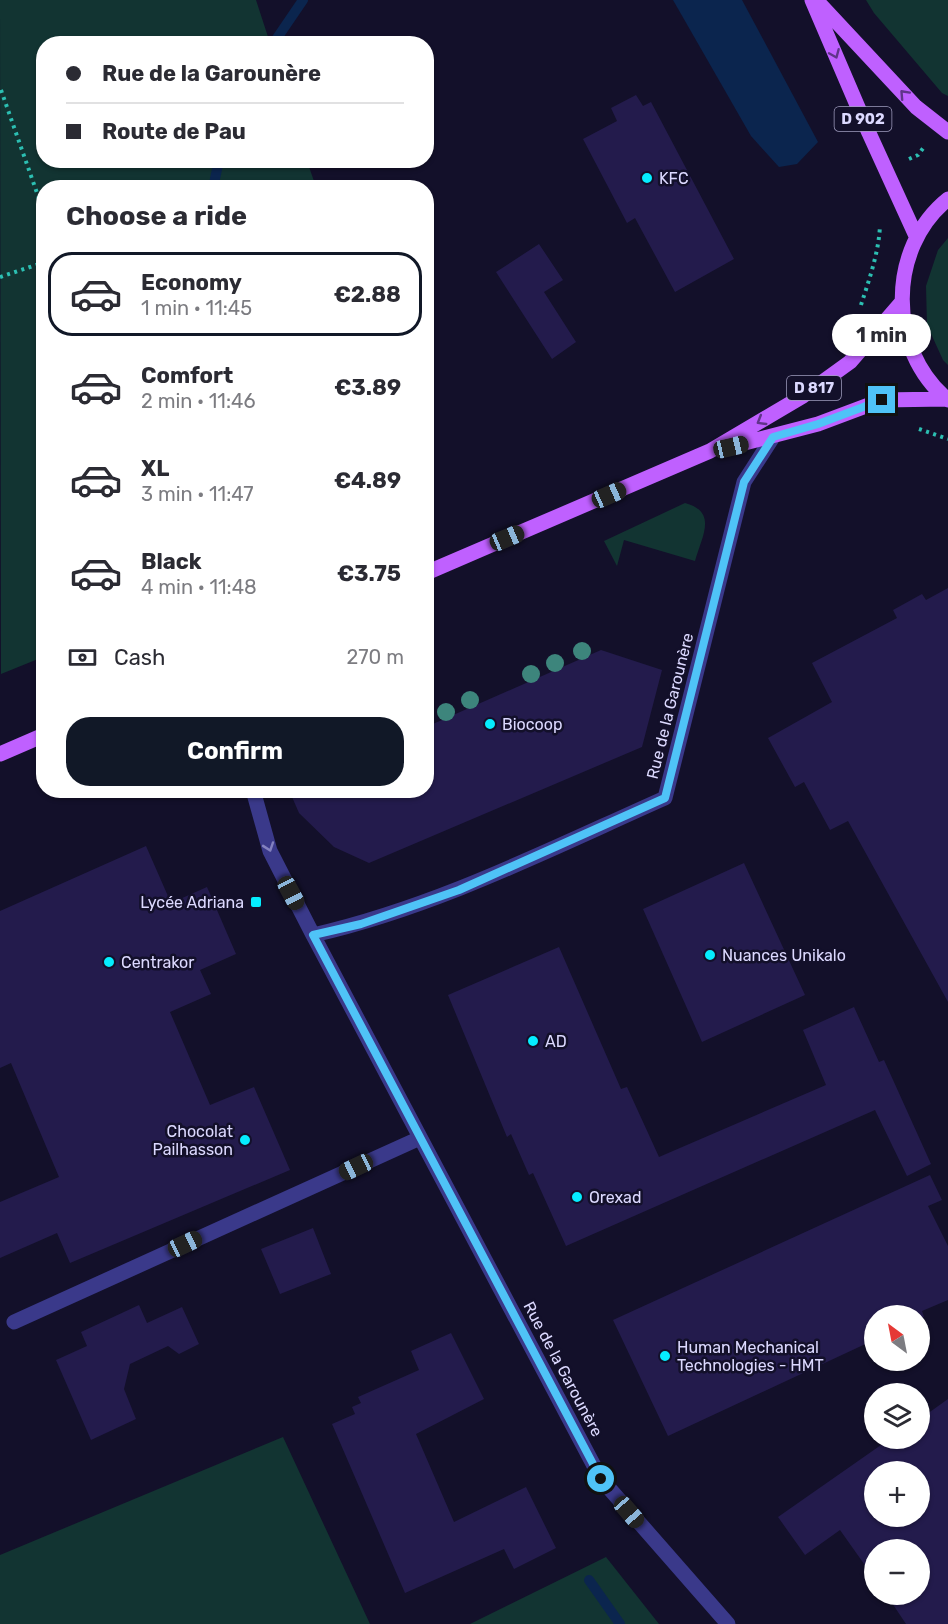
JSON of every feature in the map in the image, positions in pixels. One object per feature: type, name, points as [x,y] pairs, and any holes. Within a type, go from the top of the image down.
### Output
[{"type":"main road","name":"D 902","points":[[812,0],[916,236]]},
{"type":"main road","name":"D 902","points":[[816,0],[916,107],[948,132]]},
{"type":"main road","points":[[947,400],[918,363],[907,339],[901,303],[905,268],[916,236],[938,207],[948,199]]},
{"type":"main road","name":"D 817","points":[[434,570],[710,451],[803,396],[850,362],[901,303]]},
{"type":"main road","name":"D 817","points":[[710,451],[818,424],[882,400],[947,400]]},
{"type":"main road","points":[[0,754],[36,738]]},
{"type":"street","name":"Rue de la Garounère","points":[[313,935],[361,924],[459,890],[665,798],[744,482],[773,437]]},
{"type":"street","name":"Rue de la Garounère","points":[[255,798],[270,851],[601,1479],[728,1624]]},
{"type":"street","points":[[14,1322],[420,1138]]},
{"type":"path","points":[[0,89],[36,190]]},
{"type":"path","points":[[0,277],[36,265]]},
{"type":"green space","points":[[0,0],[256,0],[268,36],[36,36],[36,168],[309,168],[314,180],[36,180],[36,660],[1,674]]},
{"type":"green space","points":[[866,0],[948,0],[948,96],[942,93],[874,13]]},
{"type":"green space","points":[[948,238],[948,365],[943,360],[927,325],[926,286],[938,250]]},
{"type":"green space","points":[[685,503],[695,507],[705,519],[704,534],[695,561],[624,540],[617,566],[604,541]]},
{"type":"green space","points":[[283,1437],[370,1624],[0,1624],[0,1555]]},
{"type":"green space","points":[[606,1557],[659,1624],[470,1624]]},
{"type":"water","points":[[673,0],[742,0],[818,142],[797,164],[779,167],[751,136]]},
{"type":"building","name":"KFC","points":[[636,95],[643,106],[651,102],[734,259],[675,292],[635,218],[627,223],[583,139],[617,121],[611,108]]},
{"type":"building","points":[[539,244],[563,280],[544,292],[576,342],[552,359],[496,272]]},
{"type":"building","points":[[948,588],[948,1002],[848,821],[830,830],[804,782],[795,787],[768,738],[832,702],[812,663],[897,618],[893,610],[922,594],[926,600]]},
{"type":"building","points":[[601,650],[662,670],[642,747],[369,863],[334,847],[299,813],[292,798],[434,798],[434,723]]},
{"type":"building","points":[[146,846],[171,903],[207,887],[236,954],[200,970],[211,994],[170,1012],[210,1105],[254,1087],[290,1170],[70,1263],[57,1233],[0,1258],[0,1202],[59,1177],[11,1063],[0,1068],[0,911]]},
{"type":"building","name":"Nuances Unikalo","points":[[744,863],[805,995],[702,1042],[643,909]]},
{"type":"building","points":[[559,947],[621,1089],[627,1087],[659,1157],[826,1085],[803,1030],[854,1007],[879,1062],[884,1060],[931,1164],[907,1176],[875,1110],[566,1246],[533,1173],[529,1175],[511,1134],[507,1137],[448,995]]},
{"type":"building","points":[[930,1175],[942,1200],[928,1206],[948,1246],[948,1300],[930,1308],[930,1305],[864,1305],[864,1345],[668,1436],[613,1320]]},
{"type":"building","points":[[313,1228],[331,1274],[280,1294],[261,1249]]},
{"type":"building","points":[[139,1305],[147,1323],[182,1307],[199,1344],[179,1354],[168,1346],[130,1364],[124,1389],[136,1419],[91,1440],[56,1360],[87,1346],[81,1332]]},
{"type":"building","points":[[451,1333],[484,1399],[416,1434],[454,1522],[526,1487],[556,1548],[514,1569],[504,1549],[405,1593],[332,1424],[355,1414],[352,1407],[361,1403],[358,1397],[419,1370],[411,1351]]},
{"type":"building","points":[[948,1399],[948,1624],[906,1624],[893,1605],[930,1605],[930,1539],[864,1539],[864,1564],[840,1530],[805,1555],[778,1517],[875,1449],[930,1449],[930,1412]]},
{"type":"waterway","points":[[278,36],[303,0]]},
{"type":"waterway","points":[[215,180],[217,168]]},
{"type":"waterway","points":[[589,1580],[620,1624]]},
{"type":"place","name":"KFC","points":[[647,178]]},
{"type":"place","name":"Biocoop","points":[[490,724]]},
{"type":"place","name":"Lycée Adriana","points":[[256,902]]},
{"type":"place","name":"Nuances Unikalo","points":[[710,955]]},
{"type":"place","name":"Centrakor","points":[[109,962]]},
{"type":"place","name":"AD","points":[[533,1041]]},
{"type":"place","name":"Chocolat Pailhasson","points":[[245,1140]]},
{"type":"place","name":"Orexad","points":[[577,1197]]},
{"type":"place","name":"Human Mechanical Technologies - HMT","points":[[665,1356]]},
{"type":"route","points":[[601,1479],[313,935],[361,924],[459,890],[665,798],[744,482],[773,437],[818,424],[882,400]]}]
